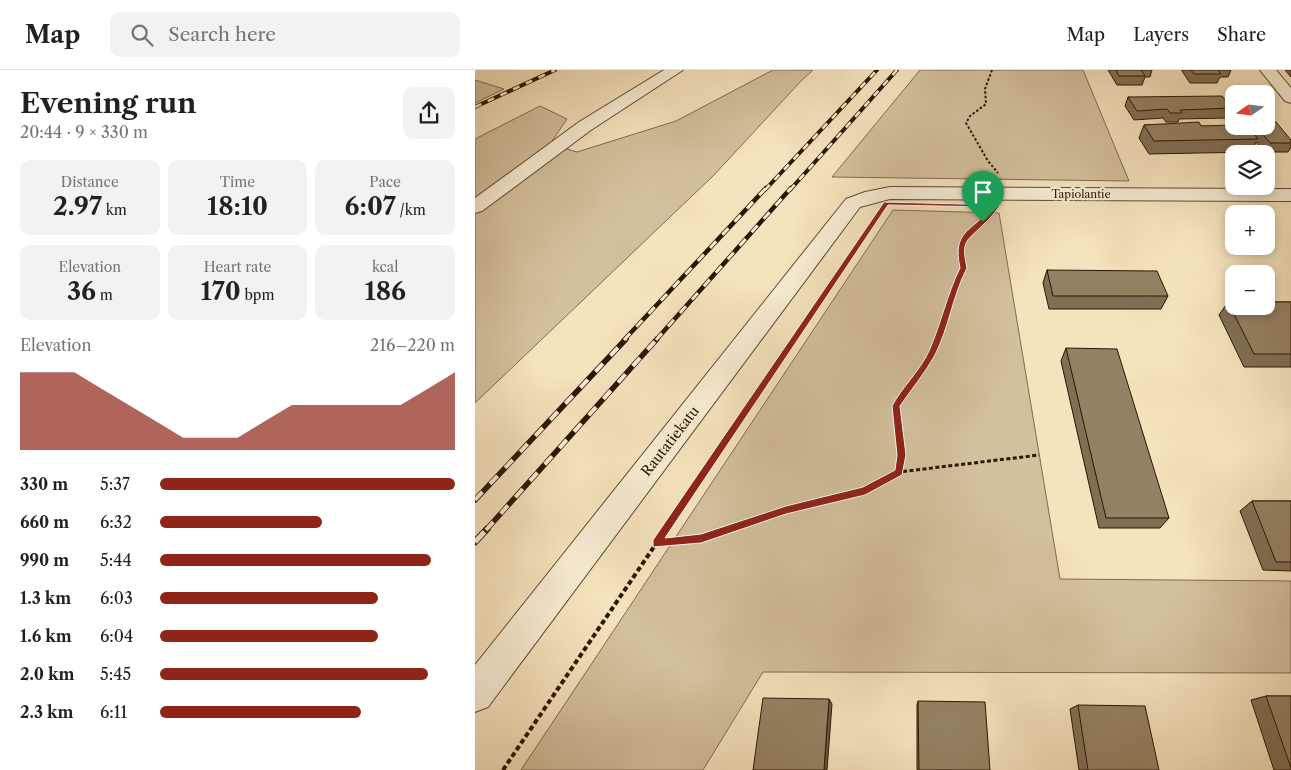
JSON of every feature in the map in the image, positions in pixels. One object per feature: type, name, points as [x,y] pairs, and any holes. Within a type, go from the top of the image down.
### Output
[{"type":"street","points":[[475,207],[585,126],[675,70]]},
{"type":"street","points":[[1268,70],[1291,98]]},
{"type":"street","name":"Tapiolantie","points":[[876,204],[890,193],[1291,195]]},
{"type":"street","name":"Rautatiekatu","points":[[475,694],[853,203],[876,204]]},
{"type":"path","points":[[992,70],[985,89],[986,104],[969,116],[966,123],[977,139],[985,160],[1015,194]]},
{"type":"path","points":[[503,770],[656,544],[876,204]]},
{"type":"path","points":[[899,472],[902,455],[896,406],[931,354],[947,313],[954,287],[964,268],[960,250],[964,238],[983,222],[992,211]]},
{"type":"path","points":[[656,544],[701,538],[786,510],[865,491],[899,472],[1039,455]]},
{"type":"shaded area","points":[[773,70],[813,70],[713,176],[475,403],[475,139],[540,106],[567,119],[550,144],[577,152],[676,121]]},
{"type":"shaded area","points":[[920,70],[1083,70],[1129,181],[832,177]]},
{"type":"shaded area","points":[[475,80],[504,89],[475,103]]},
{"type":"shaded area","points":[[893,210],[999,213],[1060,579],[1291,581],[1291,673],[763,672],[703,770],[521,770]]},
{"type":"building","points":[[1116,70],[1141,70],[1145,76],[1119,76]]},
{"type":"building","points":[[1191,70],[1218,70],[1221,74],[1194,74]]},
{"type":"building","points":[[1222,96],[1225,100],[1225,108],[1180,110],[1182,113],[1170,113],[1167,109],[1137,111],[1128,97]]},
{"type":"building","points":[[1199,122],[1201,126],[1225,125],[1225,135],[1255,135],[1258,139],[1154,141],[1144,125]]},
{"type":"building","points":[[1276,122],[1291,140],[1291,143],[1270,143],[1263,135],[1275,135]]},
{"type":"building","points":[[1047,270],[1157,271],[1168,296],[1053,296]]},
{"type":"building","points":[[1275,302],[1291,302],[1291,354],[1254,354],[1234,315],[1275,315]]},
{"type":"building","points":[[1066,348],[1117,349],[1169,518],[1106,518]]},
{"type":"building","points":[[1252,501],[1291,501],[1291,562],[1276,562]]},
{"type":"building","points":[[1266,696],[1291,696],[1291,768]]},
{"type":"building","points":[[763,698],[829,699],[824,770],[753,770]]},
{"type":"building","points":[[918,701],[985,702],[990,770],[919,770]]},
{"type":"building","points":[[1078,705],[1145,706],[1159,770],[1088,770]]},
{"type":"railway","points":[[475,107],[555,70]]},
{"type":"railway","points":[[765,190],[877,70]]},
{"type":"railway","points":[[790,190],[897,70]]},
{"type":"railway","points":[[624,340],[766,188]]},
{"type":"railway","points":[[656,340],[791,188]]},
{"type":"railway","points":[[475,500],[626,339]]},
{"type":"railway","points":[[486,530],[657,339]]},
{"type":"railway","points":[[475,542],[487,529]]},
{"type":"route","points":[[886,204],[997,205],[983,222],[964,238],[960,250],[964,268],[954,287],[947,313],[931,354],[911,380],[896,406],[902,455],[899,472],[865,491],[786,510],[701,538],[656,544],[886,204]]}]
